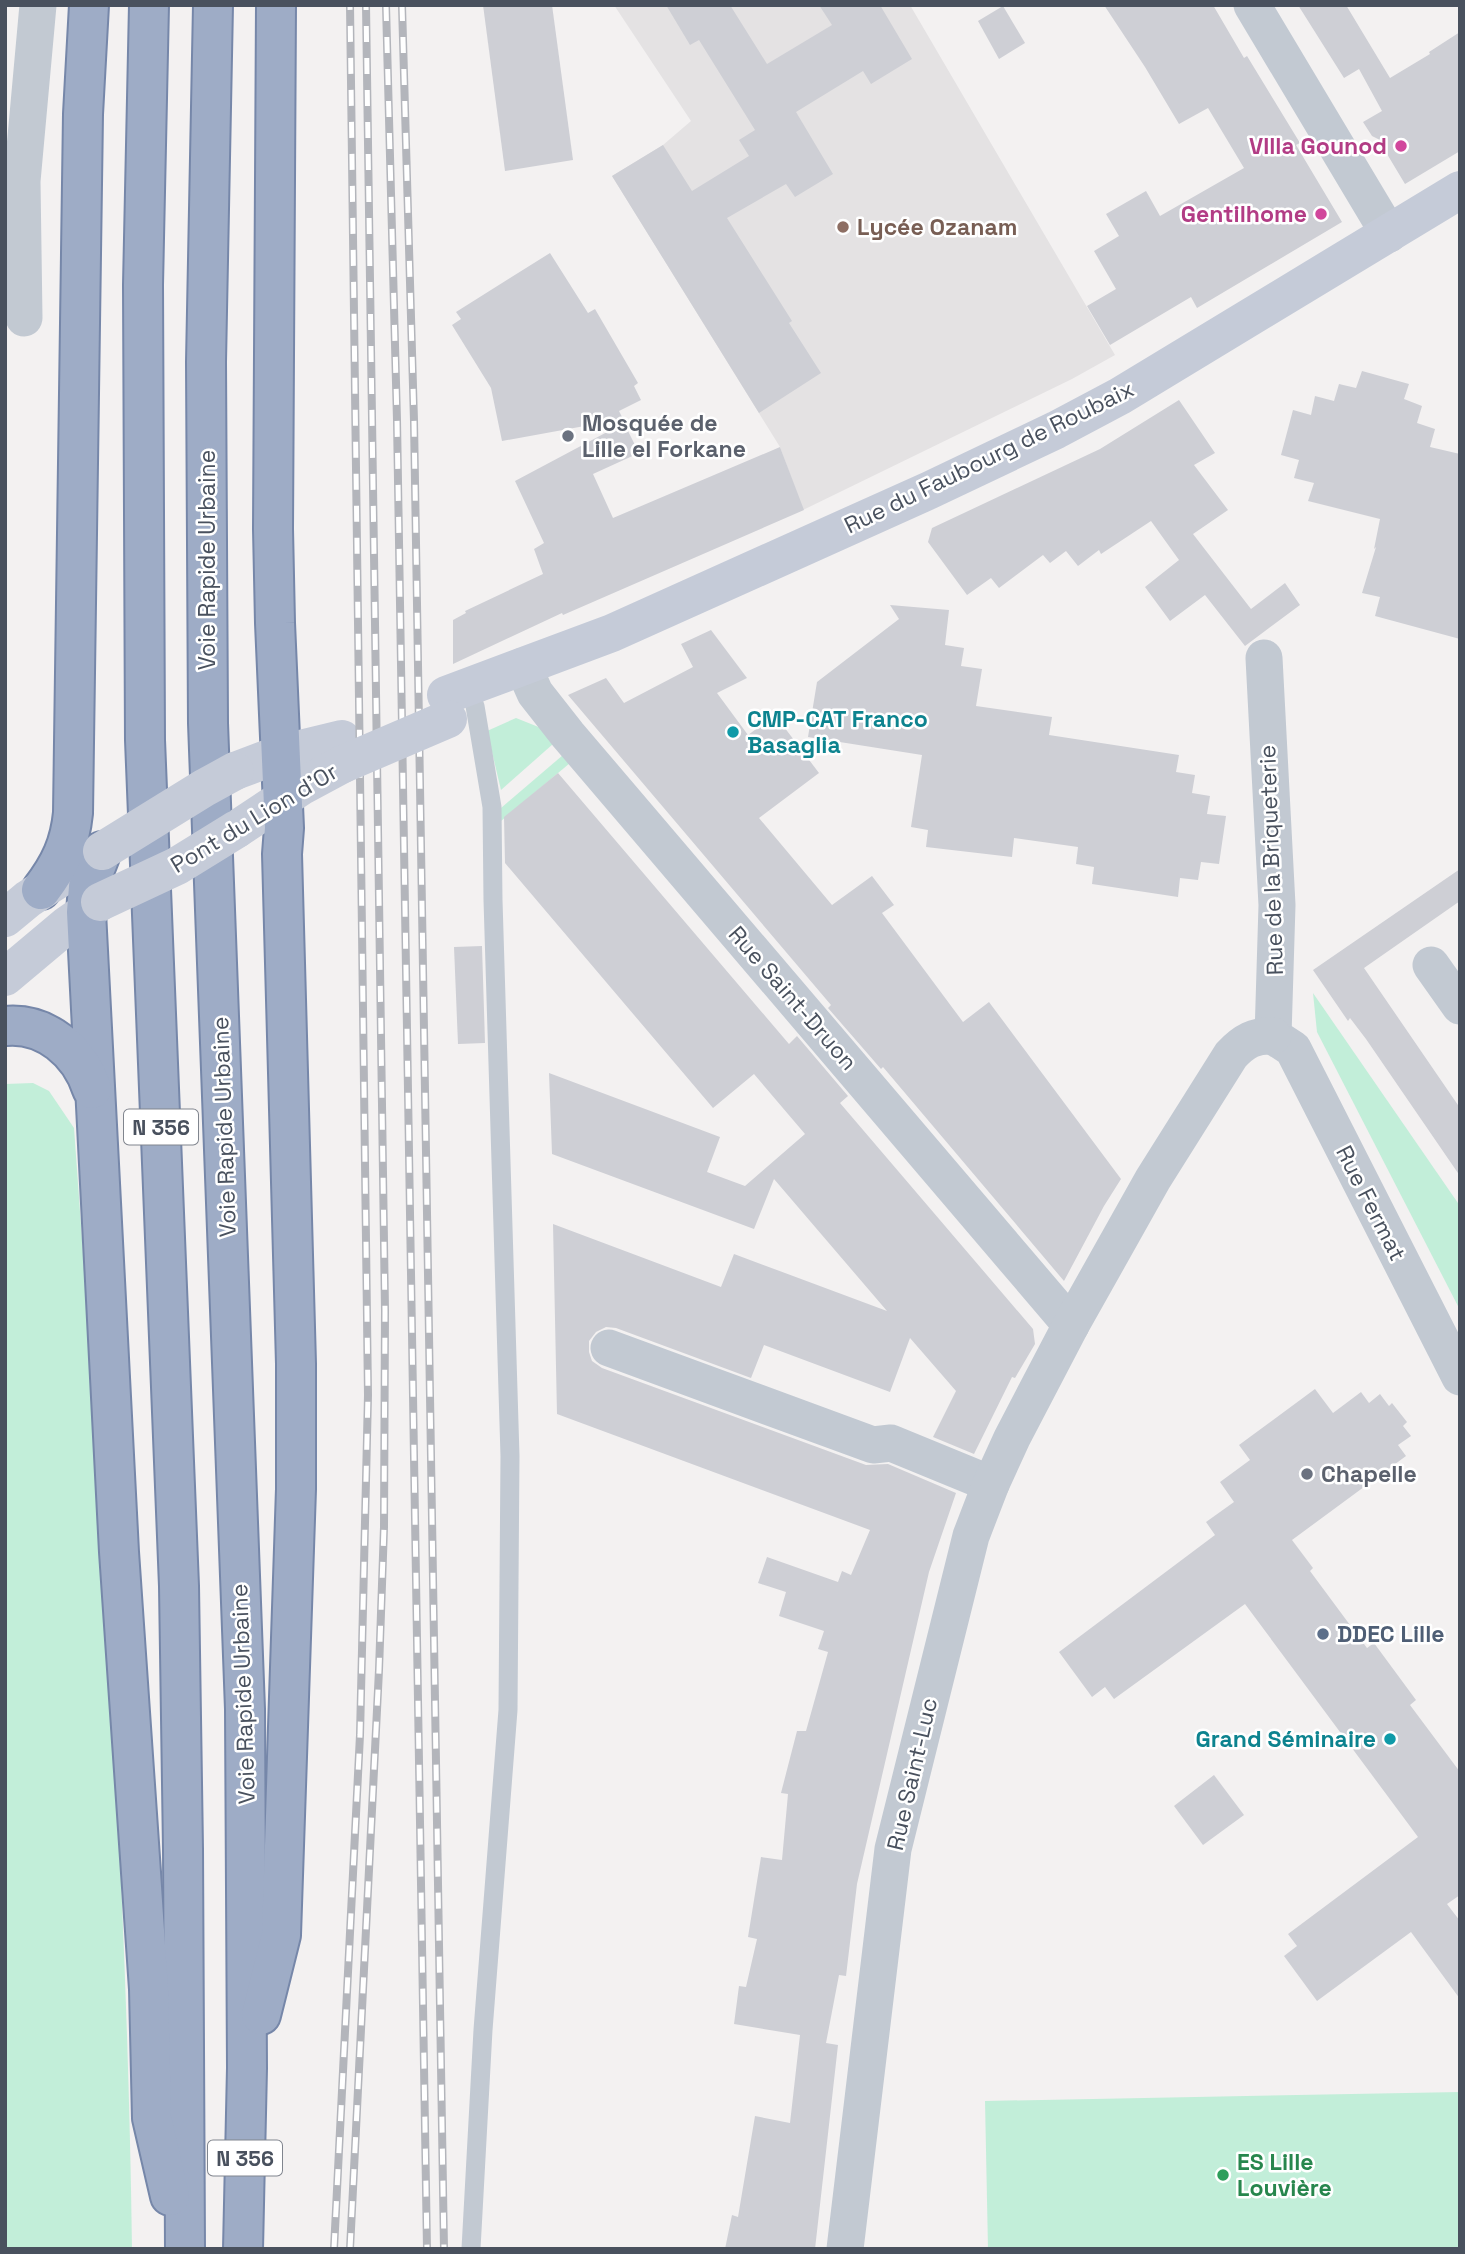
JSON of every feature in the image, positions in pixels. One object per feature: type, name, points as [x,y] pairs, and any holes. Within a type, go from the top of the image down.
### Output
[{"type":"highway","points":[[89,5],[83,128],[73,800],[88,876],[93,1093],[119,1552],[148,1967],[152,2118],[184,2249]]},
{"type":"highway","name":"N 356","points":[[149,5],[143,285],[145,740],[179,1586],[184,2249]]},
{"type":"highway","name":"Voie Rapide Urbaine","points":[[213,5],[206,362],[208,723],[245,1709],[247,2068],[243,2249]]},
{"type":"highway","points":[[247,2068],[281,1935],[296,1503],[296,1364],[273,529],[276,5]]},
{"type":"highway","points":[[17,902],[58,867],[88,876]]},
{"type":"highway","points":[[5,1026],[30,1027],[58,1040],[79,1061],[88,1076],[93,1093]]},
{"type":"main road","name":"Rue du Faubourg de Roubaix","points":[[456,707],[526,672],[1056,430],[1120,396],[1460,190]]},
{"type":"main road","name":"Pont du Lion d'Or","points":[[88,876],[204,788],[234,771],[280,754],[343,752],[456,707]]},
{"type":"main road","name":"Pont du Lion d'Or","points":[[232,821],[282,801],[325,772],[343,752]]},
{"type":"main road","name":"Pont du Lion d'Or","points":[[88,876],[177,866],[232,821],[280,754]]},
{"type":"main road","points":[[5,977],[88,876]]},
{"type":"main road","points":[[5,949],[14,933],[17,902]]},
{"type":"street","points":[[24,318],[14,152],[38,5]]},
{"type":"street","points":[[1252,5],[1389,233]]},
{"type":"street","name":"Rue de la Briqueterie","points":[[1264,658],[1277,905],[1273,1036]]},
{"type":"street","name":"Rue Saint-Druon","points":[[526,672],[541,702],[568,735],[1071,1325]]},
{"type":"street","points":[[1431,965],[1460,1006]]},
{"type":"street","points":[[1071,1325],[1153,1179],[1231,1055],[1242,1043],[1260,1035],[1273,1036]]},
{"type":"street","name":"Rue Fermat","points":[[1273,1036],[1293,1049],[1460,1377]]},
{"type":"street","name":"Rue Saint-Luc","points":[[845,2249],[893,1849],[963,1567],[981,1509],[977,1479],[1012,1438],[1071,1325]]},
{"type":"street","points":[[609,1348],[873,1445],[891,1443],[977,1479]]},
{"type":"lane","points":[[456,707],[492,807],[510,1457],[508,1710],[483,2030],[471,2249]]},
{"type":"shaded area","name":"Lycée Ozanam","points":[[614,5],[910,5],[1115,355],[1072,379],[803,510],[780,447],[612,176],[663,145],[691,121]]},
{"type":"green space","points":[[516,718],[541,728],[553,744],[501,790],[487,731]]},
{"type":"green space","points":[[563,755],[570,763],[501,821],[501,808]]},
{"type":"green space","points":[[1313,993],[1460,1206],[1460,1310],[1317,1032]]},
{"type":"green space","points":[[33,1083],[49,1091],[74,1128],[119,1828],[132,2249],[5,2249],[5,1084]]},
{"type":"green space","name":"ES Lille Louvière","points":[[1460,2092],[1460,2249],[988,2249],[985,2101]]},
{"type":"building","points":[[483,5],[552,5],[573,160],[505,171]]},
{"type":"building","points":[[666,5],[730,5],[767,64],[832,25],[819,5],[880,5],[912,59],[871,84],[863,71],[796,112],[833,174],[795,197],[786,184],[727,218],[792,321],[789,323],[821,373],[759,413],[612,176],[663,145],[692,191],[749,156],[739,140],[755,130],[699,40],[690,45]]},
{"type":"building","points":[[1104,5],[1213,5],[1300,143],[1296,145],[1342,222],[1197,308],[1191,297],[1110,345],[1087,306],[1116,289],[1094,251],[1119,236],[1106,214],[1146,191],[1160,216],[1244,168],[1208,108],[1179,124]]},
{"type":"building","points":[[1298,5],[1346,5],[1390,78],[1460,32],[1460,151],[1405,184],[1378,139],[1372,136],[1363,122],[1382,111],[1359,69],[1344,78]]},
{"type":"building","points":[[1003,6],[1025,43],[999,59],[978,21]]},
{"type":"building","name":"Mosquée de Lille el Forkane","points":[[550,253],[588,313],[595,309],[638,383],[634,386],[641,400],[619,411],[623,419],[502,441],[491,388],[452,325],[461,319],[456,312]]},
{"type":"building","points":[[1362,371],[1409,384],[1404,399],[1422,406],[1417,423],[1435,429],[1430,447],[1460,454],[1460,639],[1375,616],[1380,597],[1362,593],[1376,547],[1374,549],[1380,519],[1308,501],[1314,483],[1294,478],[1299,460],[1281,455],[1293,410],[1311,415],[1315,396],[1334,401],[1339,384],[1356,388]]},
{"type":"building","points":[[1179,400],[1215,453],[1194,465],[1228,510],[1193,534],[1251,609],[1285,583],[1300,605],[1245,646],[1205,595],[1170,621],[1145,587],[1179,560],[1151,521],[1101,554],[1099,550],[1078,566],[1066,551],[1050,563],[1043,555],[999,588],[991,578],[967,595],[928,542],[932,528],[1100,449]]},
{"type":"building","points":[[624,423],[639,453],[593,474],[613,518],[780,447],[804,510],[563,615],[562,613],[453,664],[453,620],[466,613],[465,611],[543,574],[534,549],[544,543],[515,481]]},
{"type":"building","points":[[890,605],[949,610],[945,645],[964,648],[961,666],[982,669],[976,706],[1052,717],[1049,735],[1179,755],[1176,772],[1195,775],[1192,793],[1210,796],[1207,814],[1226,816],[1219,864],[1201,862],[1198,880],[1180,878],[1178,897],[1092,884],[1094,867],[1076,864],[1078,847],[1014,838],[1012,857],[926,847],[928,830],[911,827],[922,755],[808,737],[817,682],[899,619]]},
{"type":"building","points":[[711,630],[747,678],[717,693],[748,735],[775,715],[819,773],[759,818],[832,905],[872,876],[894,905],[882,913],[963,1022],[989,1002],[1121,1179],[1064,1281],[883,1067],[881,1069],[828,1008],[831,1005],[568,695],[606,678],[624,703],[693,667],[681,644]]},
{"type":"building","points":[[558,773],[789,1044],[797,1036],[848,1096],[840,1103],[1033,1329],[1035,1344],[1015,1378],[1012,1377],[974,1454],[933,1437],[956,1391],[910,1338],[890,1392],[764,1345],[751,1378],[616,1328],[606,1327],[596,1332],[589,1341],[592,1361],[602,1368],[866,1465],[888,1464],[956,1493],[929,1572],[857,1884],[846,1976],[839,1975],[826,2043],[838,2045],[815,2249],[725,2249],[732,2215],[738,2217],[755,2116],[790,2123],[800,2035],[734,2024],[739,1986],[746,1987],[757,1939],[748,1937],[761,1857],[782,1860],[788,1794],[781,1793],[797,1731],[806,1731],[828,1652],[818,1649],[824,1631],[779,1616],[786,1592],[758,1583],[767,1557],[838,1582],[842,1571],[851,1575],[870,1530],[557,1414],[553,1224],[721,1287],[734,1254],[887,1311],[774,1179],[754,1229],[552,1154],[549,1073],[720,1137],[707,1172],[745,1186],[805,1134],[754,1074],[713,1108],[505,863],[504,817]]},
{"type":"building","points":[[1460,869],[1460,901],[1364,968],[1460,1108],[1460,1176],[1366,1039],[1350,1018],[1348,1021],[1313,970]]},
{"type":"building","points":[[482,946],[485,1043],[458,1044],[454,947]]},
{"type":"building","name":"Grand Séminaire","points":[[1315,1389],[1333,1413],[1361,1392],[1369,1403],[1380,1394],[1389,1406],[1392,1403],[1407,1422],[1403,1426],[1411,1436],[1398,1445],[1406,1456],[1292,1540],[1313,1568],[1310,1571],[1367,1648],[1374,1643],[1416,1700],[1410,1705],[1460,1772],[1460,1895],[1447,1904],[1460,1921],[1460,1999],[1411,1932],[1317,2001],[1284,1956],[1297,1946],[1288,1934],[1418,1837],[1245,1604],[1114,1699],[1105,1687],[1092,1697],[1059,1652],[1215,1535],[1206,1522],[1234,1502],[1220,1482],[1250,1460],[1239,1445]]},
{"type":"building","points":[[1214,1775],[1244,1815],[1203,1845],[1174,1806]]},
{"type":"railway","points":[[334,2249],[360,1735],[368,1395],[350,5]]},
{"type":"railway","points":[[350,2249],[384,1527],[385,1311],[366,5]]},
{"type":"railway","points":[[386,5],[397,420],[427,2249]]},
{"type":"railway","points":[[402,5],[414,421],[444,2249]]},
{"type":"place","name":"VIlla Gounod","points":[[1401,146]]},
{"type":"place","name":"Gentilhome","points":[[1321,214]]},
{"type":"place","name":"Lycée Ozanam","points":[[843,227]]},
{"type":"place","name":"Mosquée de Lille el Forkane","points":[[568,436]]},
{"type":"place","name":"CMP-CAT Franco Basaglia","points":[[733,732]]},
{"type":"place","name":"Chapelle","points":[[1307,1474]]},
{"type":"place","name":"DDEC Lille","points":[[1323,1634]]},
{"type":"place","name":"Grand Séminaire","points":[[1390,1739]]},
{"type":"place","name":"ES Lille Louvière","points":[[1223,2175]]}]
